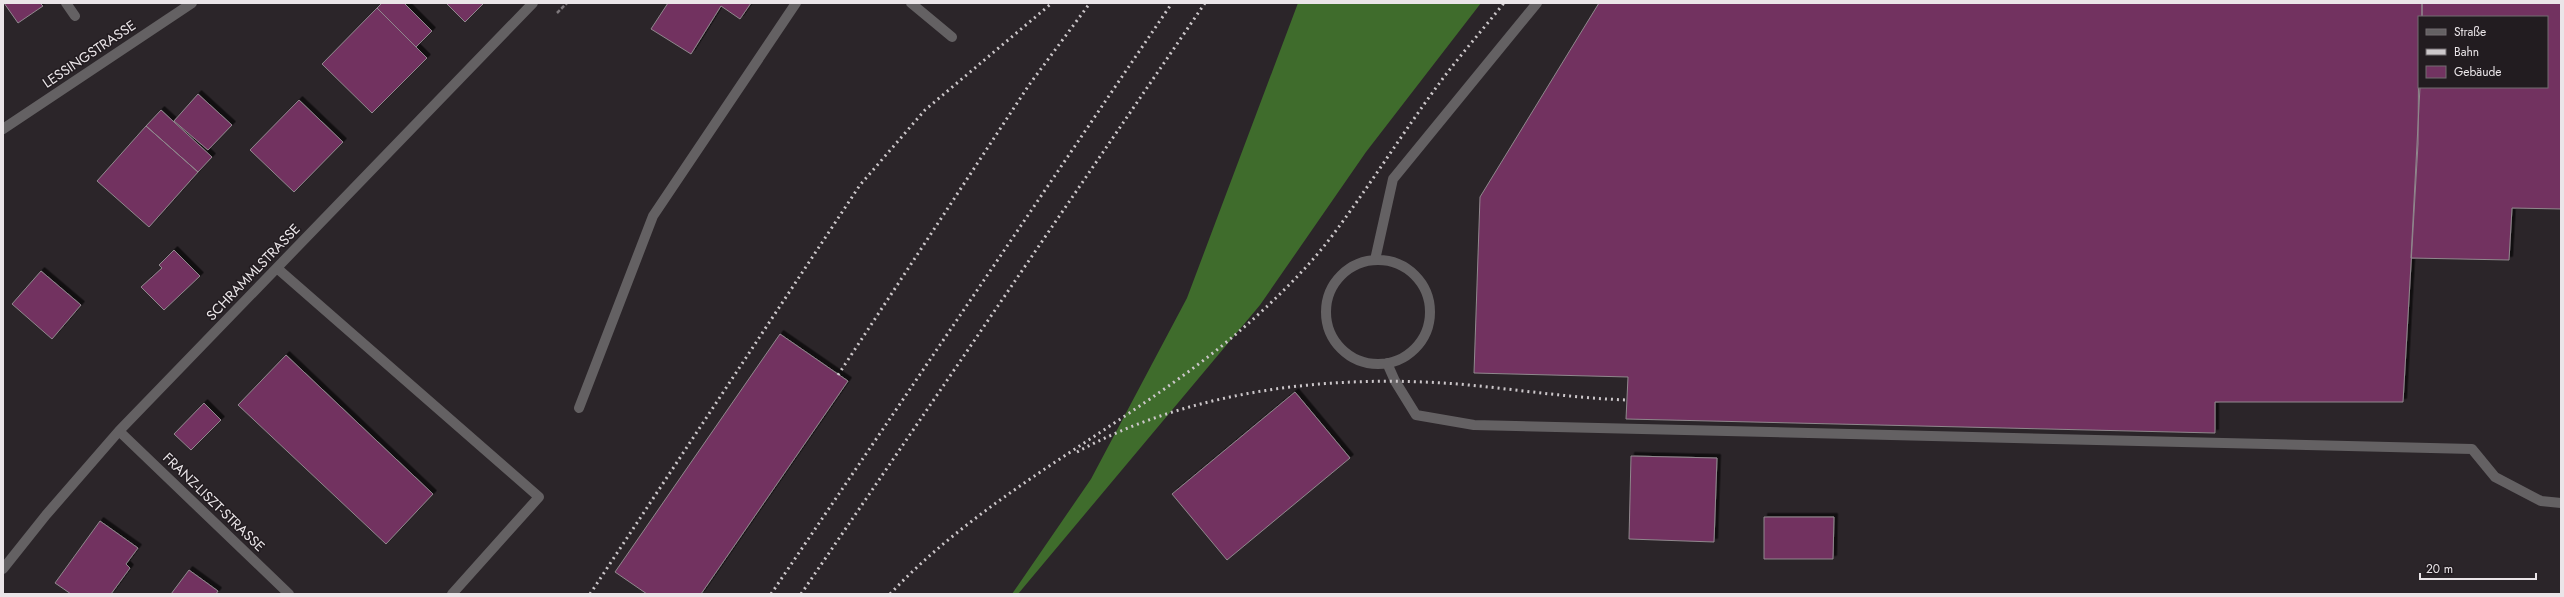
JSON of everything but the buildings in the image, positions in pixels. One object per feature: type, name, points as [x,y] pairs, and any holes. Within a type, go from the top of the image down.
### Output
[{"type":"street","points":[[66,3],[75,16]]},
{"type":"street","name":"LESSINGSTRASSE","points":[[3,129],[192,3]]},
{"type":"street","name":"SCHRAMMLSTRASSE","points":[[3,569],[46,515],[119,431],[278,269],[533,3]]},
{"type":"street","points":[[579,408],[653,216],[796,3]]},
{"type":"street","points":[[911,3],[952,37]]},
{"type":"street","points":[[1375,260],[1393,179],[1537,3]]},
{"type":"street","points":[[1375,260],[1386,260],[1402,265],[1416,276],[1425,290],[1431,306],[1430,323],[1423,339],[1412,352],[1397,361],[1387,363],[1380,365],[1363,362],[1347,355],[1334,343],[1327,326],[1325,309],[1329,292],[1338,277],[1352,266],[1375,260]]},
{"type":"street","points":[[278,269],[539,497],[452,594]]},
{"type":"street","points":[[1387,363],[1394,381],[1416,415],[1474,425],[2472,449],[2495,477],[2541,501],[2561,503]]},
{"type":"street","name":"FRANZ-LISZT-STRASSE","points":[[119,431],[289,594]]},
{"type":"green space","points":[[1298,3],[1481,3],[1366,152],[1260,305],[1018,594],[1012,594],[1091,479],[1187,298]]},
{"type":"railway","points":[[590,594],[860,185],[925,110],[1052,3]]},
{"type":"railway","points":[[838,375],[1029,85],[1090,3]]},
{"type":"railway","points":[[771,594],[1172,3]]},
{"type":"railway","points":[[801,594],[1205,3]]},
{"type":"railway","points":[[890,594],[930,556],[972,521],[1017,488],[1199,364],[1242,329],[1278,296],[1301,273],[1332,236],[1444,77],[1504,3]]},
{"type":"railway","points":[[1077,452],[1121,431],[1167,414],[1214,401],[1262,391],[1311,385],[1360,382],[1458,384],[1627,400]]}]
